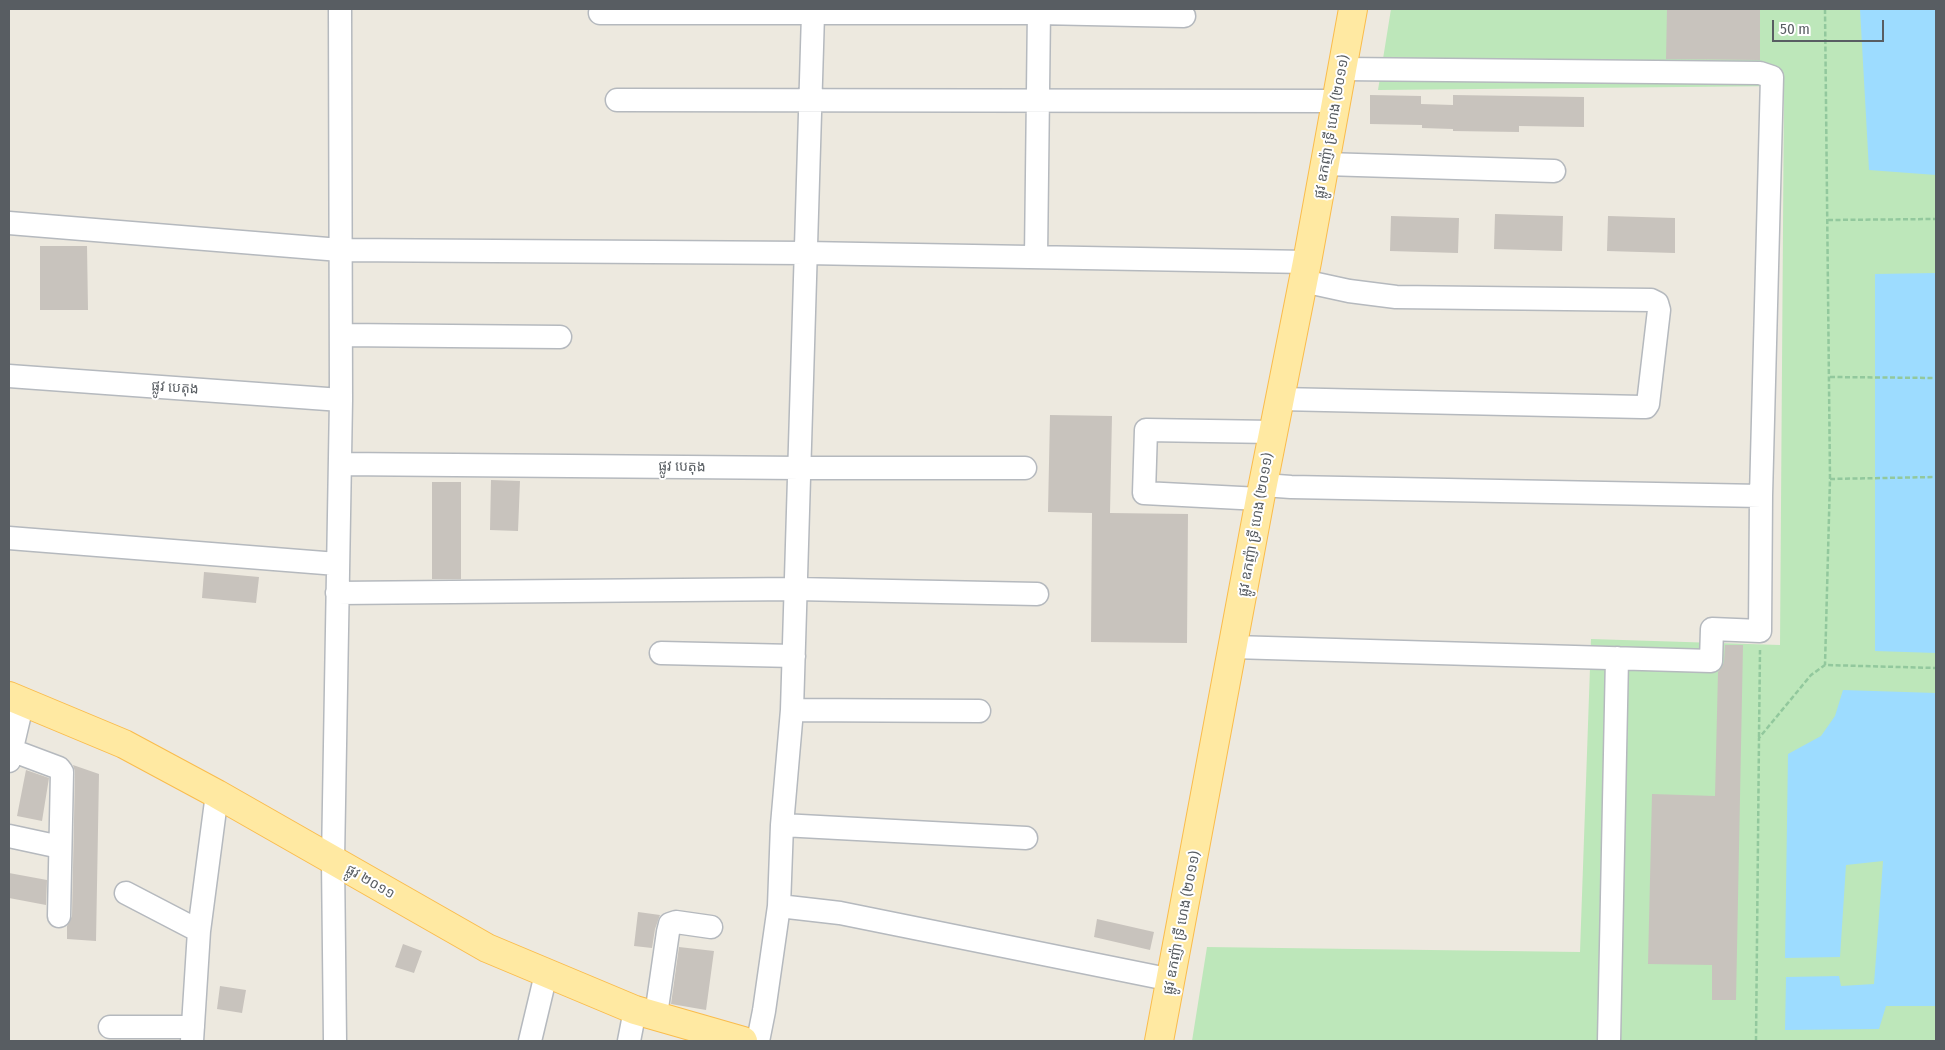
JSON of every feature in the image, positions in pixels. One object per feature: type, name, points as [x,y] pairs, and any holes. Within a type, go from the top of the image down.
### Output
[{"type":"main road","name":"ផ្លូវ ឧកញ៉ា ទ្រី ហេង (២០១១)","points":[[1160,1041],[1261,492],[1305,271],[1353,9]]},
{"type":"main road","name":"ផ្លូវ ២០១១","points":[[16,699],[124,744],[217,794],[487,948],[546,974],[646,1012],[743,1041]]},
{"type":"street","points":[[335,1041],[333,860],[341,400],[340,9]]},
{"type":"street","points":[[1036,257],[1039,11]]},
{"type":"street","points":[[600,13],[813,14],[1039,11],[1184,16]]},
{"type":"street","points":[[758,1041],[764,1011],[778,906],[782,824],[792,710],[813,14]]},
{"type":"street","points":[[1234,646],[1711,661],[1712,629],[1760,631],[1761,496],[1772,77],[1760,73],[1342,69]]},
{"type":"street","points":[[616,100],[810,99],[1037,102],[1336,102]]},
{"type":"street","points":[[1325,164],[1554,170]]},
{"type":"street","points":[[9,223],[340,250],[806,253],[1036,257],[1305,271],[1349,291],[1396,297],[1651,300],[1657,303],[1659,310],[1648,404],[1642,408],[1280,399]]},
{"type":"street","points":[[341,335],[560,337]]},
{"type":"street","name":"ផ្លូវ បេតុង","points":[[9,376],[341,400]]},
{"type":"street","points":[[1273,432],[1232,433],[1146,430],[1144,493],[1229,497],[1291,487],[1761,496]]},
{"type":"street","name":"ផ្លូវ បេតុង","points":[[340,464],[1025,468]]},
{"type":"street","points":[[9,538],[337,564]]},
{"type":"street","points":[[337,593],[796,589],[1038,594]]},
{"type":"street","points":[[662,652],[794,656]]},
{"type":"street","points":[[1609,1041],[1617,658]]},
{"type":"street","points":[[16,699],[10,756],[61,769],[59,916]]},
{"type":"street","points":[[792,710],[979,711]]},
{"type":"street","points":[[110,1027],[192,1034],[199,931],[217,794]]},
{"type":"street","points":[[782,824],[1026,838]]},
{"type":"street","points":[[9,836],[60,846]]},
{"type":"street","points":[[126,892],[199,931]]},
{"type":"street","points":[[778,906],[840,913],[1172,980]]},
{"type":"street","points":[[629,1041],[646,1012],[670,924],[676,922],[711,927]]},
{"type":"street","points":[[530,1041],[546,974]]},
{"type":"path","points":[[1824,9],[1830,377],[1830,479],[1825,665]]},
{"type":"path","points":[[1828,220],[1936,219]]},
{"type":"path","points":[[1830,377],[1936,378]]},
{"type":"path","points":[[1830,479],[1936,477]]},
{"type":"path","points":[[1756,1041],[1760,631]]},
{"type":"path","points":[[1759,738],[1811,675],[1825,665],[1936,668]]},
{"type":"green space","points":[[1391,9],[1936,9],[1936,1041],[1192,1041],[1207,947],[1580,952],[1591,639],[1780,645],[1784,86],[1378,90]]},
{"type":"water","points":[[1860,9],[1936,9],[1936,175],[1869,170]]},
{"type":"water","points":[[1936,273],[1936,653],[1875,651],[1875,274]]},
{"type":"water","points":[[1843,690],[1936,693],[1936,1006],[1886,1006],[1879,1029],[1785,1030],[1786,977],[1839,976],[1841,986],[1874,984],[1883,861],[1846,865],[1840,957],[1785,958],[1788,754],[1821,736],[1835,716]]},
{"type":"building","points":[[1667,9],[1760,9],[1760,60],[1666,59]]},
{"type":"building","points":[[1370,95],[1421,96],[1421,104],[1453,105],[1453,95],[1584,97],[1584,127],[1519,126],[1519,132],[1453,131],[1453,129],[1422,128],[1422,125],[1370,124]]},
{"type":"building","points":[[1495,214],[1563,216],[1562,251],[1494,249]]},
{"type":"building","points":[[1391,216],[1459,218],[1458,253],[1390,251]]},
{"type":"building","points":[[1608,216],[1675,218],[1675,253],[1607,251]]},
{"type":"building","points":[[40,246],[87,246],[88,310],[40,310]]},
{"type":"building","points":[[1050,415],[1112,416],[1110,513],[1188,514],[1187,643],[1091,642],[1092,513],[1048,512]]},
{"type":"building","points":[[491,480],[520,481],[518,531],[490,530]]},
{"type":"building","points":[[432,482],[461,482],[461,579],[432,579]]},
{"type":"building","points":[[204,572],[259,577],[256,603],[202,598]]},
{"type":"building","points":[[1725,645],[1743,645],[1736,1000],[1712,1000],[1712,965],[1648,964],[1652,794],[1715,796],[1718,672],[1724,662]]},
{"type":"building","points":[[73,765],[99,774],[96,941],[67,939],[67,926],[72,916],[75,772]]},
{"type":"building","points":[[26,770],[49,778],[42,821],[17,816]]},
{"type":"building","points":[[9,873],[47,880],[46,905],[9,898]]},
{"type":"building","points":[[638,912],[660,915],[655,929],[652,948],[634,946]]},
{"type":"building","points":[[1097,919],[1154,932],[1150,950],[1094,937]]},
{"type":"building","points":[[403,944],[422,951],[414,973],[395,967]]},
{"type":"building","points":[[679,947],[714,951],[706,1010],[671,1004]]},
{"type":"building","points":[[220,986],[246,990],[242,1013],[217,1009]]}]
